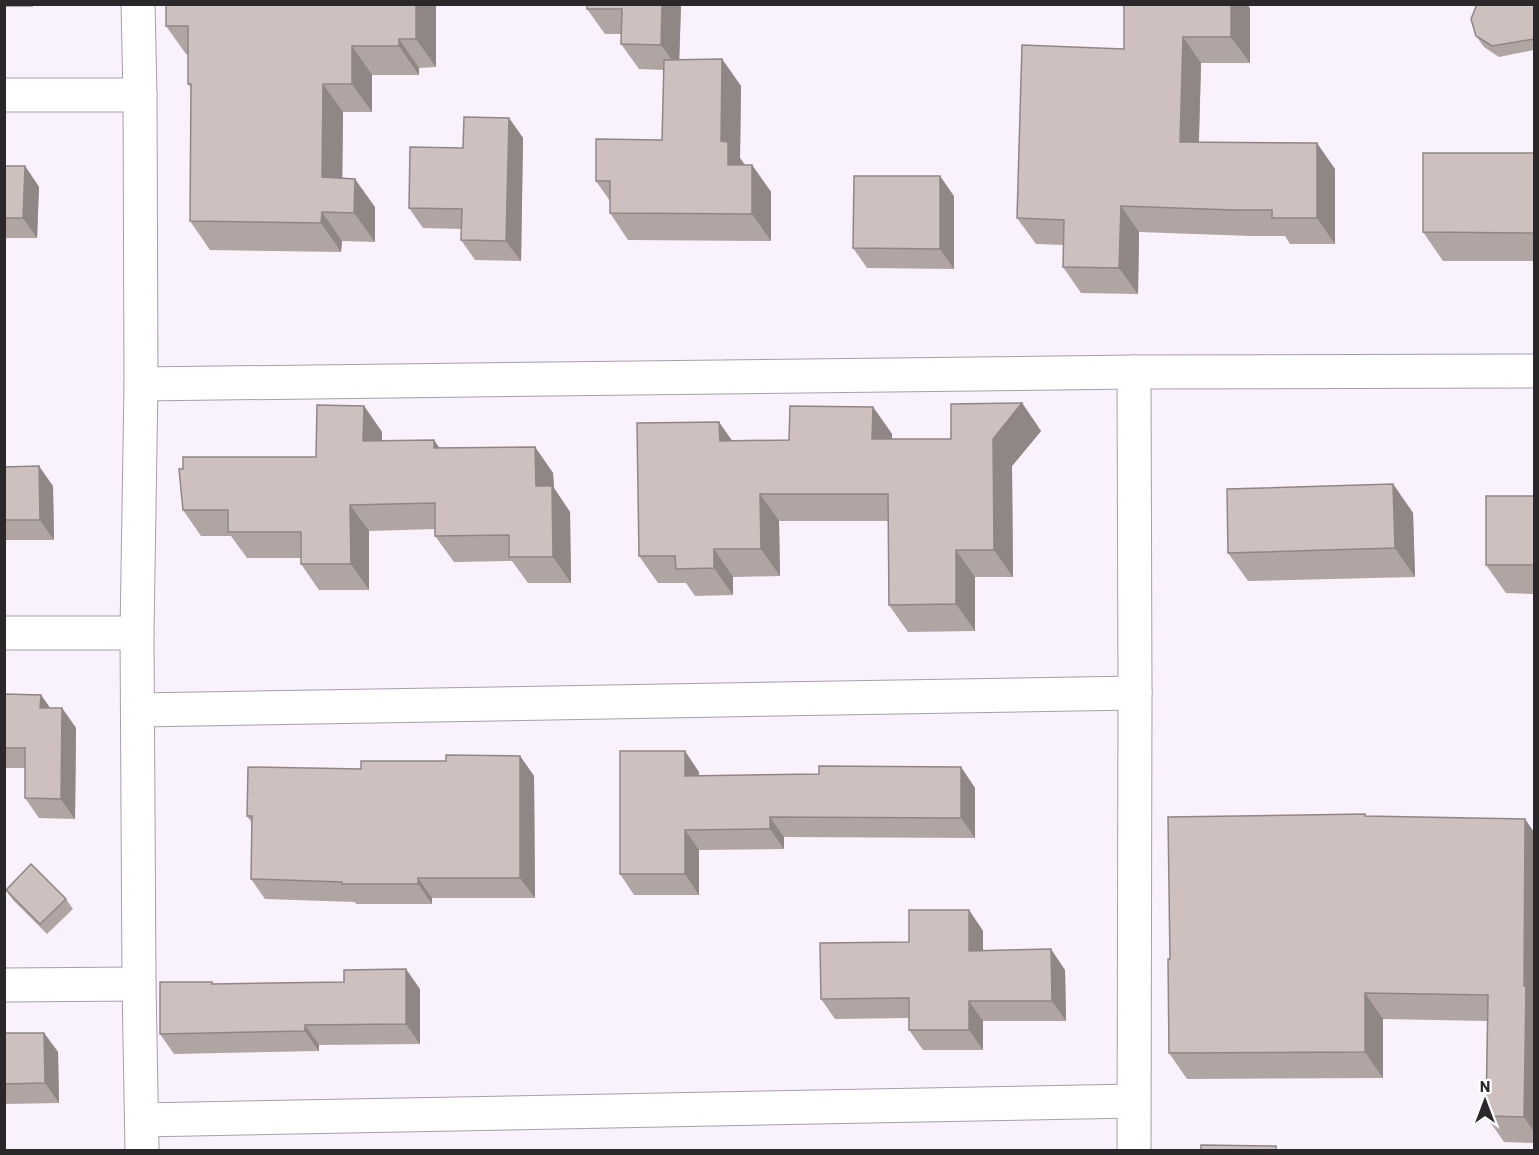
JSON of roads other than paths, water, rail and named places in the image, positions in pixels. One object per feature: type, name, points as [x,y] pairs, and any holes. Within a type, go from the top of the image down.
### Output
[{"type":"street","points":[[138,4],[141,384],[137,633],[142,1135],[1133,1101]]},
{"type":"street","points":[[4,95],[140,95]]},
{"type":"street","points":[[141,384],[1134,372],[1534,370]]},
{"type":"street","points":[[1134,372],[1134,1150]]},
{"type":"street","points":[[4,633],[137,633]]},
{"type":"street","points":[[138,710],[1135,693]]},
{"type":"street","points":[[4,985],[139,984]]}]
